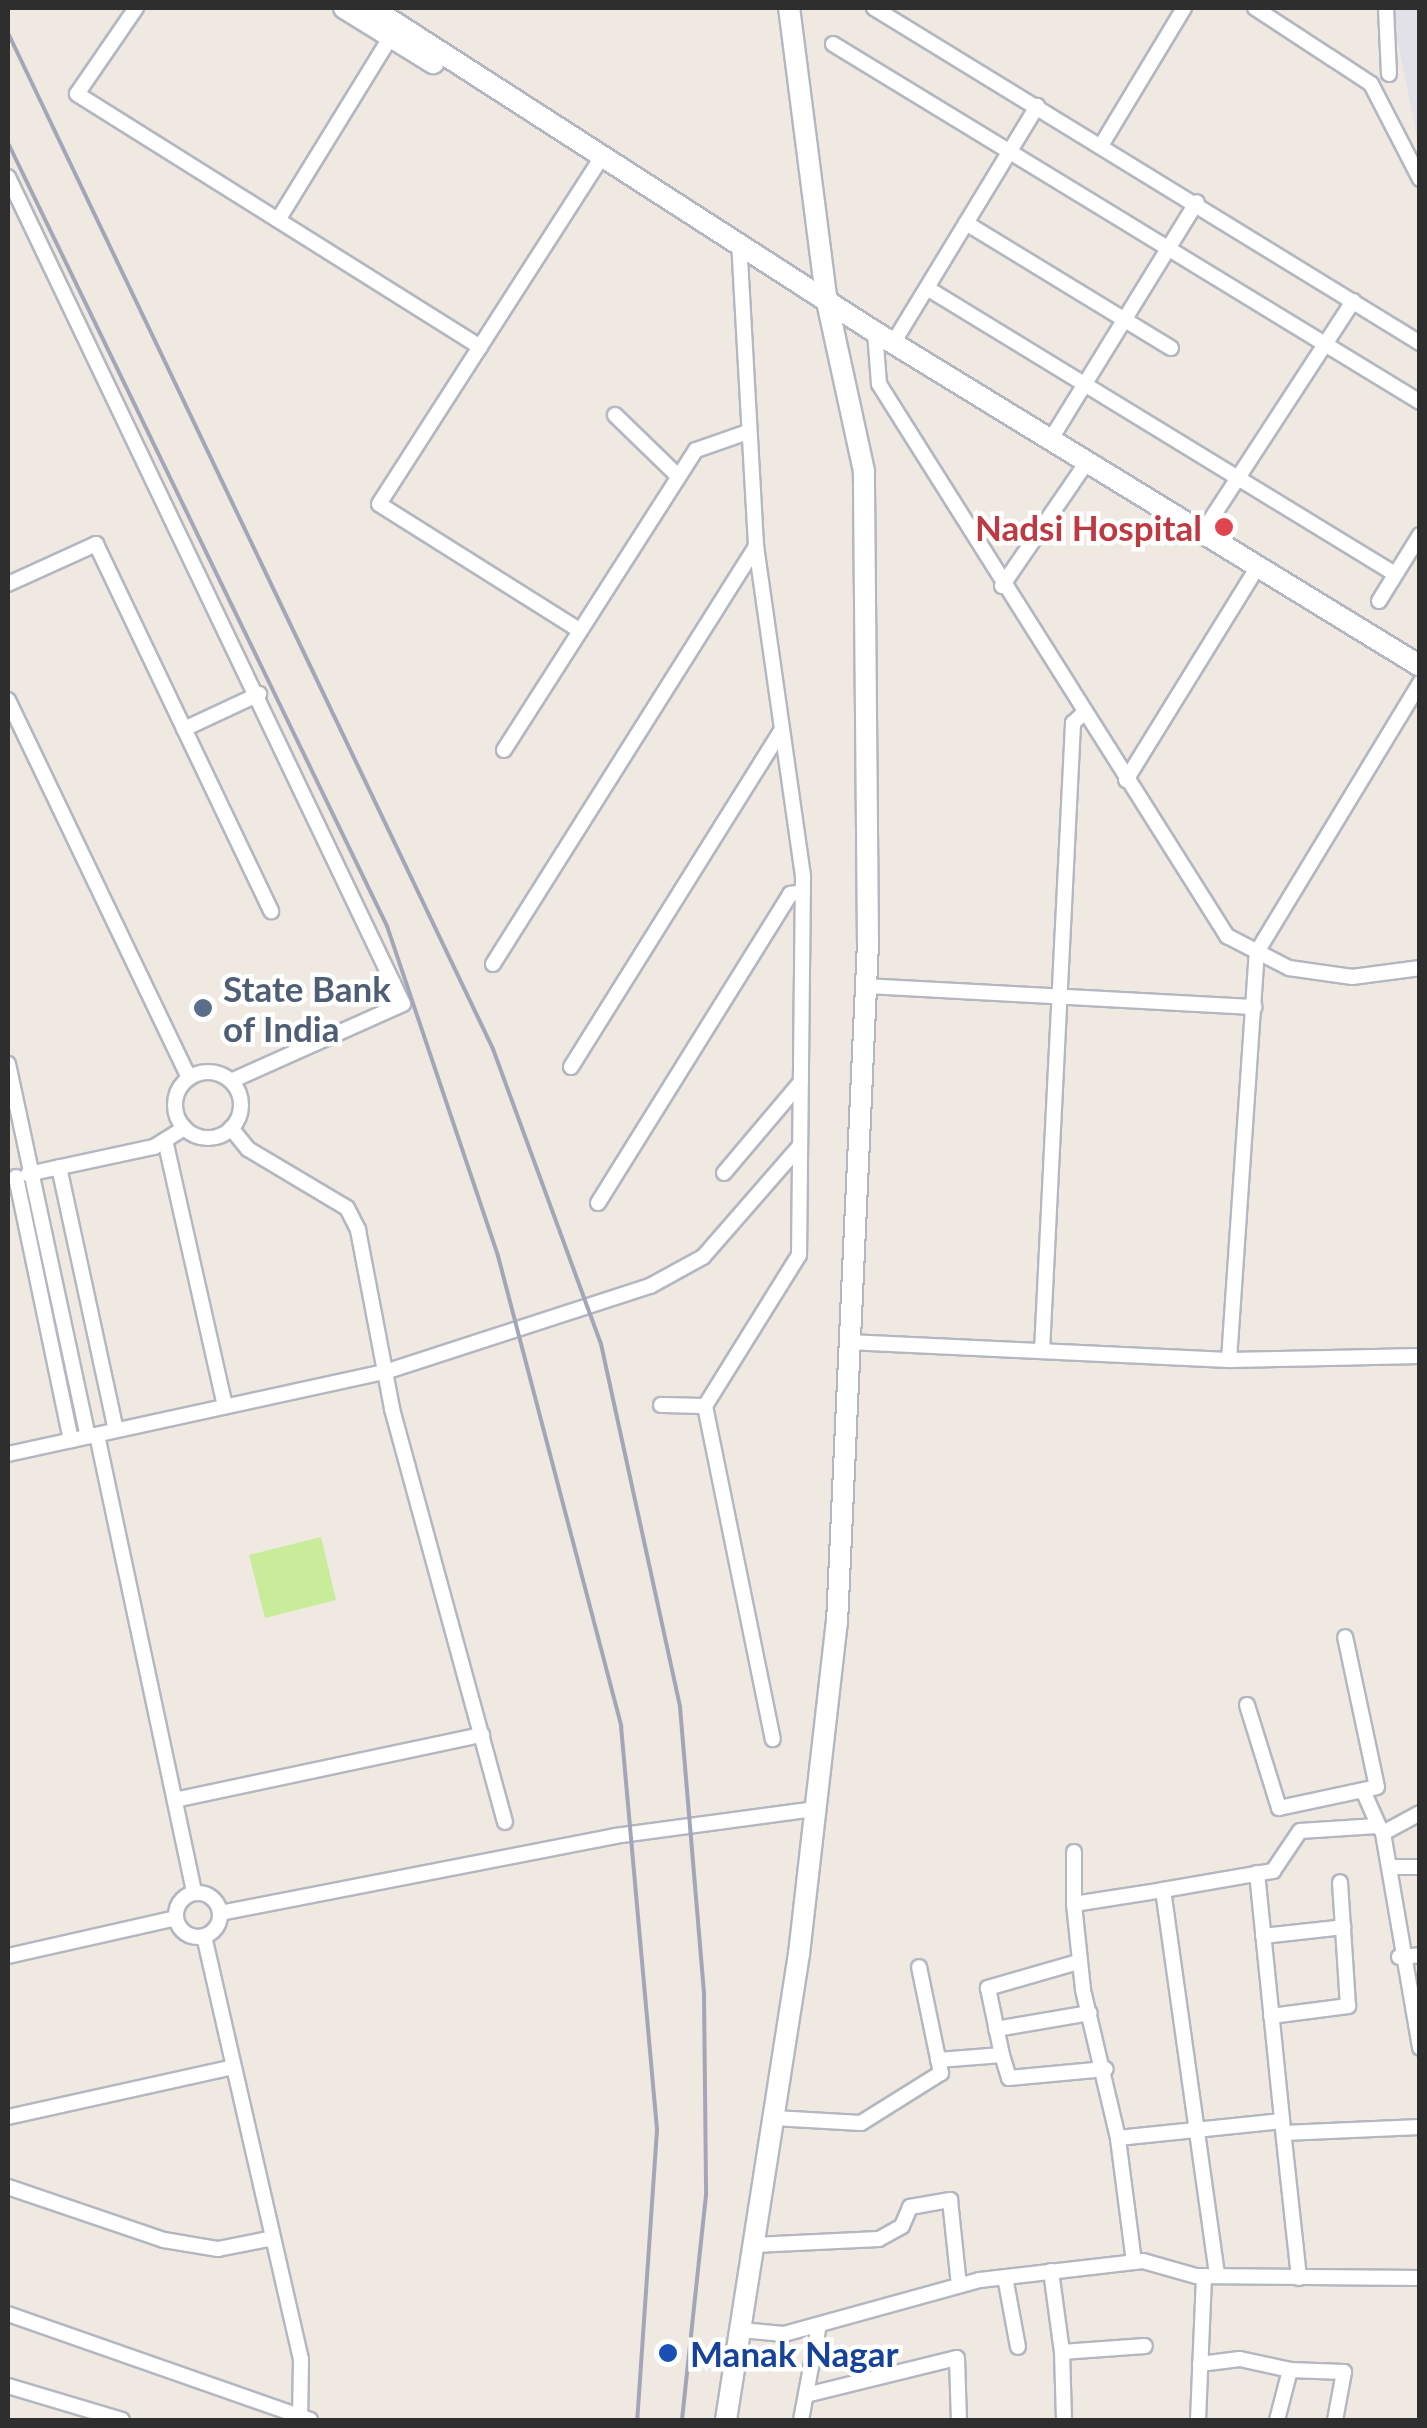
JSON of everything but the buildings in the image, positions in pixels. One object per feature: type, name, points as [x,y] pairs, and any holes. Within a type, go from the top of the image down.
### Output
[{"type":"street","points":[[136,8],[77,94],[480,347]]},
{"type":"street","points":[[344,8],[583,156],[597,150]]},
{"type":"street","points":[[372,8],[885,336],[1420,666]]},
{"type":"street","points":[[394,8],[595,134],[597,150],[480,347],[379,504],[579,630]]},
{"type":"street","points":[[726,2420],[774,2118],[837,1624],[866,986],[864,471],[826,296],[789,8]]},
{"type":"street","points":[[874,8],[1197,202],[1420,343]]},
{"type":"street","points":[[1102,144],[1184,8]]},
{"type":"street","points":[[1255,8],[1371,84],[1420,179]]},
{"type":"street","points":[[1386,8],[1389,74]]},
{"type":"street","points":[[278,220],[391,36]]},
{"type":"street","points":[[833,44],[1420,402]]},
{"type":"street","points":[[1037,106],[927,288],[885,336],[879,384],[1197,898],[1227,936],[1289,968],[1352,977],[1420,968]]},
{"type":"street","points":[[8,177],[260,694],[403,1004],[231,1082]]},
{"type":"street","points":[[1051,439],[1197,202]]},
{"type":"street","points":[[966,223],[1170,348]]},
{"type":"street","points":[[739,241],[756,546],[802,892],[799,1254],[705,1406],[773,1739]]},
{"type":"street","points":[[927,288],[1395,574]]},
{"type":"street","points":[[1202,533],[1353,301]]},
{"type":"street","points":[[615,416],[678,476]]},
{"type":"street","points":[[504,750],[696,450],[748,432]]},
{"type":"street","points":[[1002,586],[1087,462]]},
{"type":"street","points":[[1379,600],[1420,535]]},
{"type":"street","points":[[8,584],[96,544],[271,912]]},
{"type":"street","points":[[493,964],[756,546]]},
{"type":"street","points":[[1126,780],[1257,568]]},
{"type":"street","points":[[1229,1360],[1257,952],[1420,683]]},
{"type":"street","points":[[184,729],[260,694]]},
{"type":"street","points":[[8,700],[189,1078]]},
{"type":"street","points":[[1042,1351],[1056,996],[1073,722],[1085,712]]},
{"type":"street","points":[[570,1067],[782,728]]},
{"type":"street","points":[[598,1203],[790,894],[802,892]]},
{"type":"street","points":[[866,986],[1254,1008]]},
{"type":"street","points":[[8,1064],[194,1892]]},
{"type":"street","points":[[208,1072],[231,1082],[241,1105],[231,1128],[207,1138],[184,1128],[174,1105],[189,1078],[208,1072]]},
{"type":"street","points":[[724,1173],[801,1082]]},
{"type":"street","points":[[72,1440],[12,1178],[165,1140],[184,1128]]},
{"type":"street","points":[[231,1128],[248,1149],[347,1208],[385,1372],[505,1822]]},
{"type":"street","points":[[165,1140],[225,1406]]},
{"type":"street","points":[[8,1454],[385,1372],[650,1286],[703,1257],[800,1146]]},
{"type":"street","points":[[60,1167],[116,1430]]},
{"type":"street","points":[[848,1342],[1229,1360],[1420,1356]]},
{"type":"street","points":[[661,1405],[705,1406]]},
{"type":"street","points":[[1247,1705],[1278,1808],[1364,1794],[1377,1787],[1345,1638]]},
{"type":"street","points":[[174,1800],[482,1734]]},
{"type":"street","points":[[1364,1794],[1380,1829],[1398,1957],[1420,2048]]},
{"type":"street","points":[[8,2314],[304,2418],[301,2359],[204,1936],[220,1913],[615,1836],[816,1809]]},
{"type":"street","points":[[1074,1904],[1257,1874],[1284,1864],[1300,1831],[1380,1829],[1420,1814]]},
{"type":"street","points":[[1074,1852],[1078,1962],[1106,2069],[1134,2262]]},
{"type":"street","points":[[1394,1867],[1420,1867]]},
{"type":"street","points":[[1257,1874],[1299,2278]]},
{"type":"street","points":[[1271,2016],[1348,2006],[1340,1882]]},
{"type":"street","points":[[1163,1890],[1198,2130],[1210,2276],[1198,2420]]},
{"type":"street","points":[[204,1936],[180,1930],[176,1918],[180,1901],[194,1892],[211,1897],[220,1913]]},
{"type":"street","points":[[8,1956],[176,1918]]},
{"type":"street","points":[[1263,1936],[1344,1927]]},
{"type":"street","points":[[1398,1957],[1420,1955]]},
{"type":"street","points":[[1078,1962],[988,1988],[1008,2078],[1106,2069]]},
{"type":"street","points":[[774,2118],[861,2124],[940,2073],[919,1966]]},
{"type":"street","points":[[996,2029],[1090,2013]]},
{"type":"street","points":[[938,2060],[1002,2055]]},
{"type":"street","points":[[8,2117],[234,2067]]},
{"type":"street","points":[[1118,2138],[1198,2130],[1420,2127]]},
{"type":"street","points":[[8,2187],[164,2240],[218,2249],[274,2238]]},
{"type":"street","points":[[754,2245],[879,2239],[902,2226],[910,2207],[950,2200],[959,2286]]},
{"type":"street","points":[[741,2330],[819,2325],[959,2286],[1134,2262],[1210,2276],[1420,2278]]},
{"type":"street","points":[[1050,2272],[1062,2352],[1064,2420]]},
{"type":"street","points":[[1005,2277],[1018,2346]]},
{"type":"street","points":[[801,2420],[819,2325]]},
{"type":"street","points":[[1062,2352],[1145,2346]]},
{"type":"street","points":[[806,2396],[957,2358],[959,2420]]},
{"type":"street","points":[[1200,2364],[1240,2359],[1290,2370],[1344,2372],[1336,2420]]},
{"type":"street","points":[[1277,2420],[1290,2370]]},
{"type":"street","points":[[8,2386],[122,2420]]},
{"type":"shaded area","points":[[1391,8],[1419,8],[1419,147]]},
{"type":"green space","points":[[321,1537],[336,1600],[265,1618],[249,1555]]},
{"type":"railway","points":[[8,33],[493,1049],[601,1344],[680,1707],[704,1994],[706,2195],[682,2420]]},
{"type":"railway","points":[[8,143],[387,926],[498,1256],[621,1726],[657,2130],[637,2420]]},
{"type":"place","name":"Nadsi Hospital","points":[[1224,527]]},
{"type":"place","name":"State Bank of India","points":[[203,1008]]},
{"type":"place","name":"Manak Nagar","points":[[668,2353]]}]
